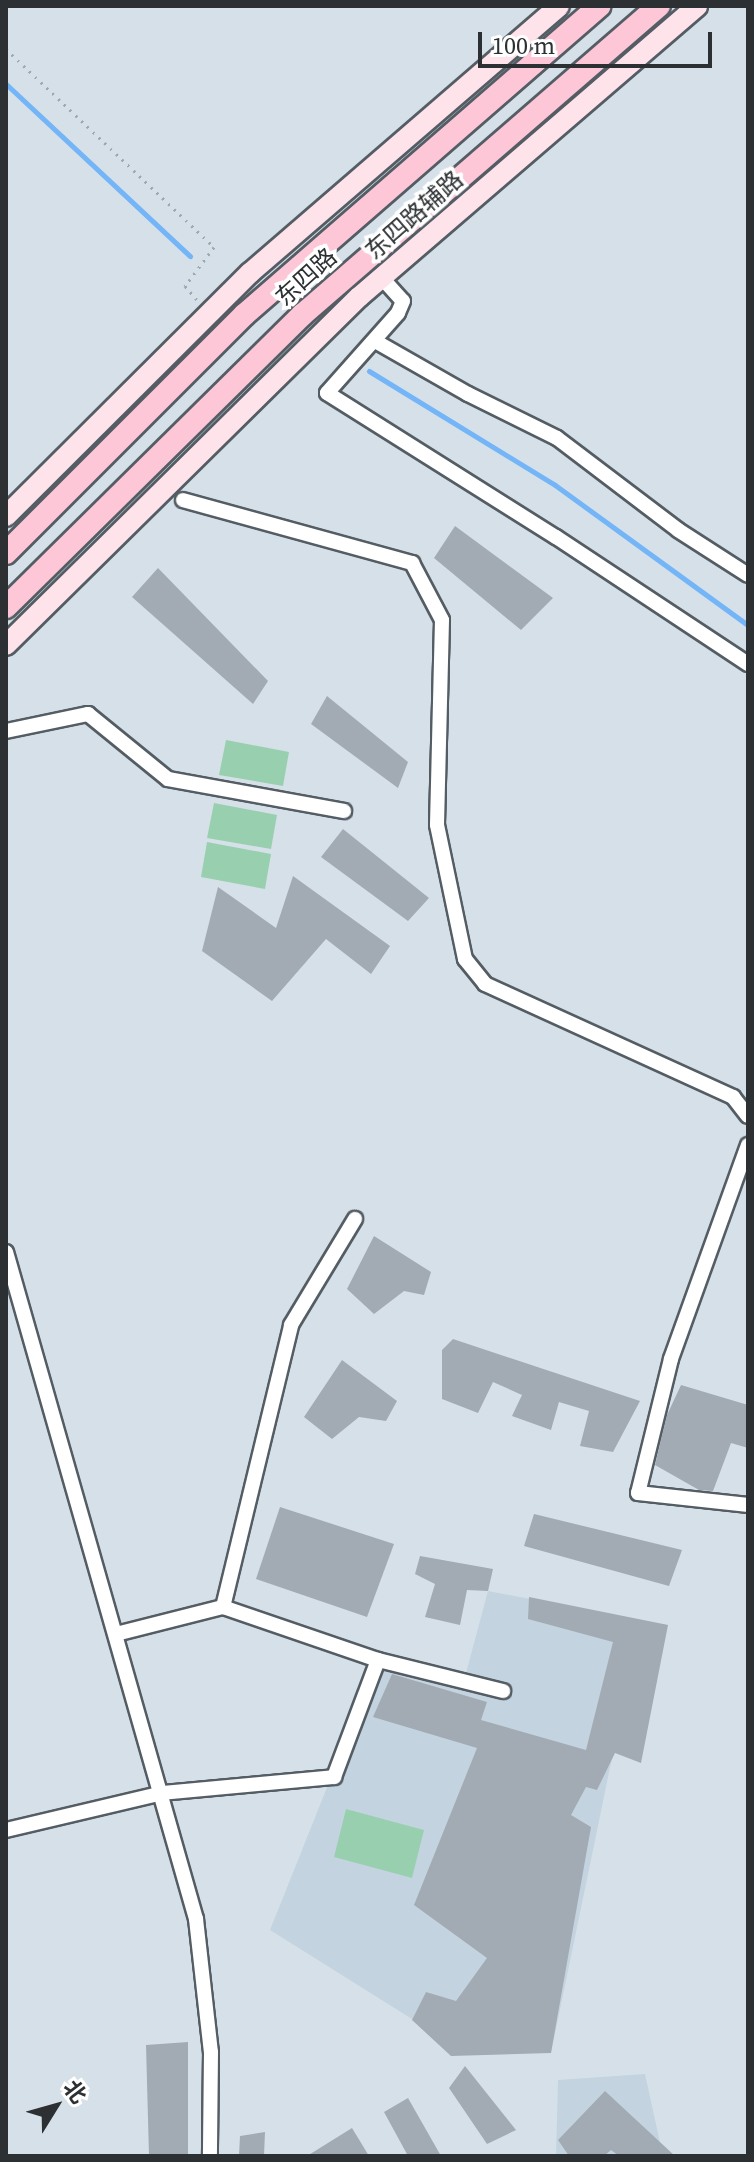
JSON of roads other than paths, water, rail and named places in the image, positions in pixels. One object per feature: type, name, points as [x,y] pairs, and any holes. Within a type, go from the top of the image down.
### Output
[{"type":"main road","points":[[6,516],[209,312],[559,6]]},
{"type":"main road","name":"东四路","points":[[6,553],[244,315],[600,6]]},
{"type":"main road","name":"东四路","points":[[6,607],[302,315],[659,6]]},
{"type":"main road","name":"东四路辅路","points":[[6,645],[289,363],[382,278],[697,6]]},
{"type":"street","points":[[382,278],[403,301],[375,341],[327,393],[556,537],[748,664]]},
{"type":"street","points":[[375,341],[468,394],[557,438],[678,530],[748,575]]},
{"type":"street","points":[[183,500],[412,563],[442,620],[437,825],[465,959],[485,984],[733,1097],[748,1116]]},
{"type":"street","points":[[6,731],[88,714],[168,779],[344,811]]},
{"type":"street","points":[[748,1145],[671,1359],[638,1493],[748,1505]]},
{"type":"street","points":[[223,1607],[291,1325],[355,1219]]},
{"type":"street","points":[[6,1252],[196,1919],[211,2052],[210,2156]]},
{"type":"street","points":[[116,1634],[223,1607],[378,1660],[503,1691]]},
{"type":"street","points":[[6,1830],[162,1793],[334,1777],[378,1660]]},
{"type":"waterway","points":[[6,84],[190,256]]},
{"type":"waterway","points":[[369,371],[555,485],[748,625]]}]
